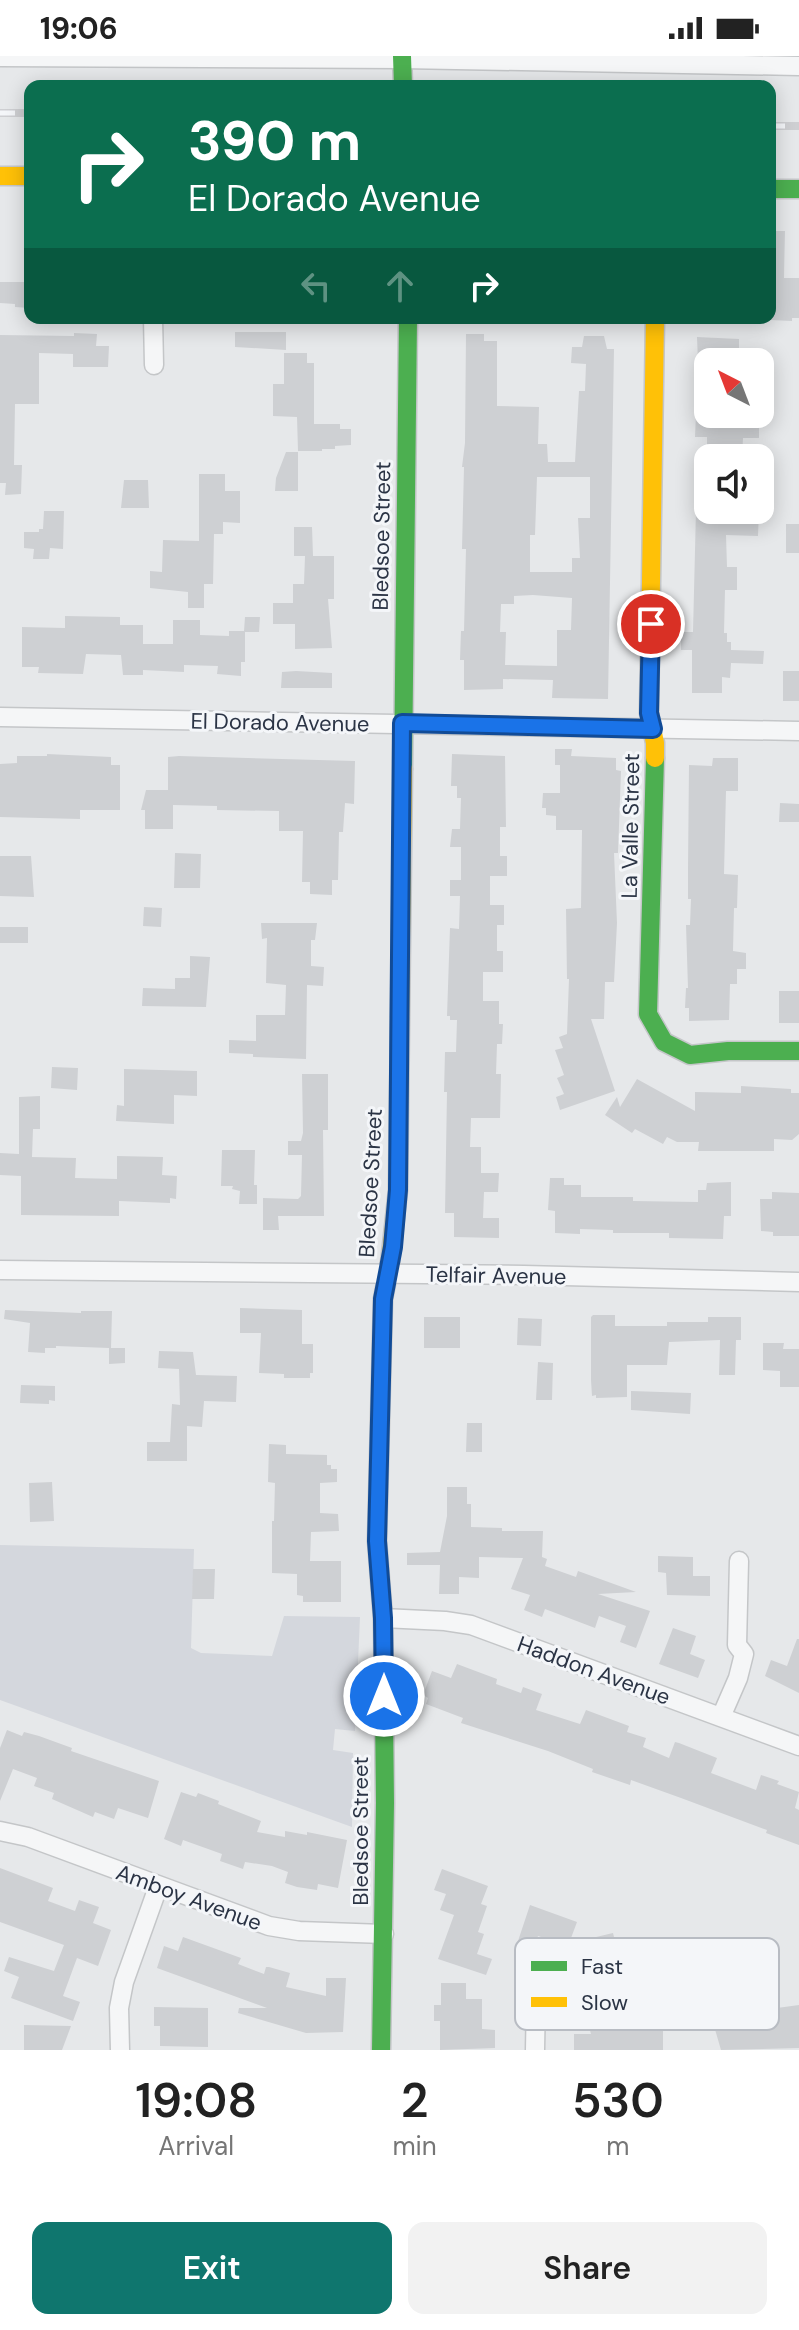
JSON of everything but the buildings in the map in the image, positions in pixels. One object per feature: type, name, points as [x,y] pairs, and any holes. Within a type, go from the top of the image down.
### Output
[{"type":"street","points":[[0,57],[402,58],[799,66]]},
{"type":"street","points":[[402,58],[403,80]]},
{"type":"street","points":[[0,176],[24,176]]},
{"type":"street","points":[[776,189],[799,189]]},
{"type":"street","points":[[153,324],[154,365]]},
{"type":"street","name":"Bledsoe Street","points":[[381,2050],[384,1934],[383,1618],[377,1541],[383,1299],[395,1234],[398,1190],[408,324]]},
{"type":"street","name":"La Valle Street","points":[[655,324],[649,713],[655,743],[648,1014],[664,1042],[690,1055],[728,1051],[799,1051]]},
{"type":"street","name":"El Dorado Avenue","points":[[0,717],[799,731]]},
{"type":"street","name":"Telfair Avenue","points":[[0,1270],[799,1282]]},
{"type":"street","points":[[721,1717],[738,1678],[744,1654],[737,1645],[739,1561]]},
{"type":"street","name":"Haddon Avenue","points":[[383,1618],[471,1625],[799,1746]]},
{"type":"street","name":"Amboy Avenue","points":[[0,1831],[28,1837],[269,1926],[299,1931],[384,1934]]},
{"type":"street","points":[[120,2050],[119,2008],[124,1982],[158,1887]]},
{"type":"street","points":[[535,2030],[535,2050]]},
{"type":"shaded area","points":[[0,1545],[194,1549],[191,1648],[201,1653],[272,1656],[284,1616],[360,1617],[355,1731],[335,1729],[333,1750],[353,1753],[352,1827],[0,1700]]},
{"type":"railway","points":[[0,113],[24,113]]},
{"type":"railway","points":[[776,126],[799,126]]},
{"type":"traffic: fast","points":[[402,56],[403,80]]},
{"type":"traffic: fast","points":[[776,189],[799,189]]},
{"type":"traffic: fast","points":[[403,769],[408,324]]},
{"type":"traffic: fast","points":[[655,758],[648,1014],[664,1042],[690,1055],[728,1051],[799,1051]]},
{"type":"traffic: fast","points":[[381,2050],[385,1803],[383,1618],[377,1541],[383,1299],[390,1263]]},
{"type":"traffic: slow","points":[[0,176],[24,176]]},
{"type":"traffic: slow","points":[[655,324],[649,713],[655,758]]},
{"type":"traffic: slow","points":[[390,1263],[398,1190],[403,769]]},
{"type":"route","points":[[384,1696],[383,1618],[377,1541],[383,1299],[393,1247],[398,1190],[402,723],[653,729],[649,713],[651,624]]}]
